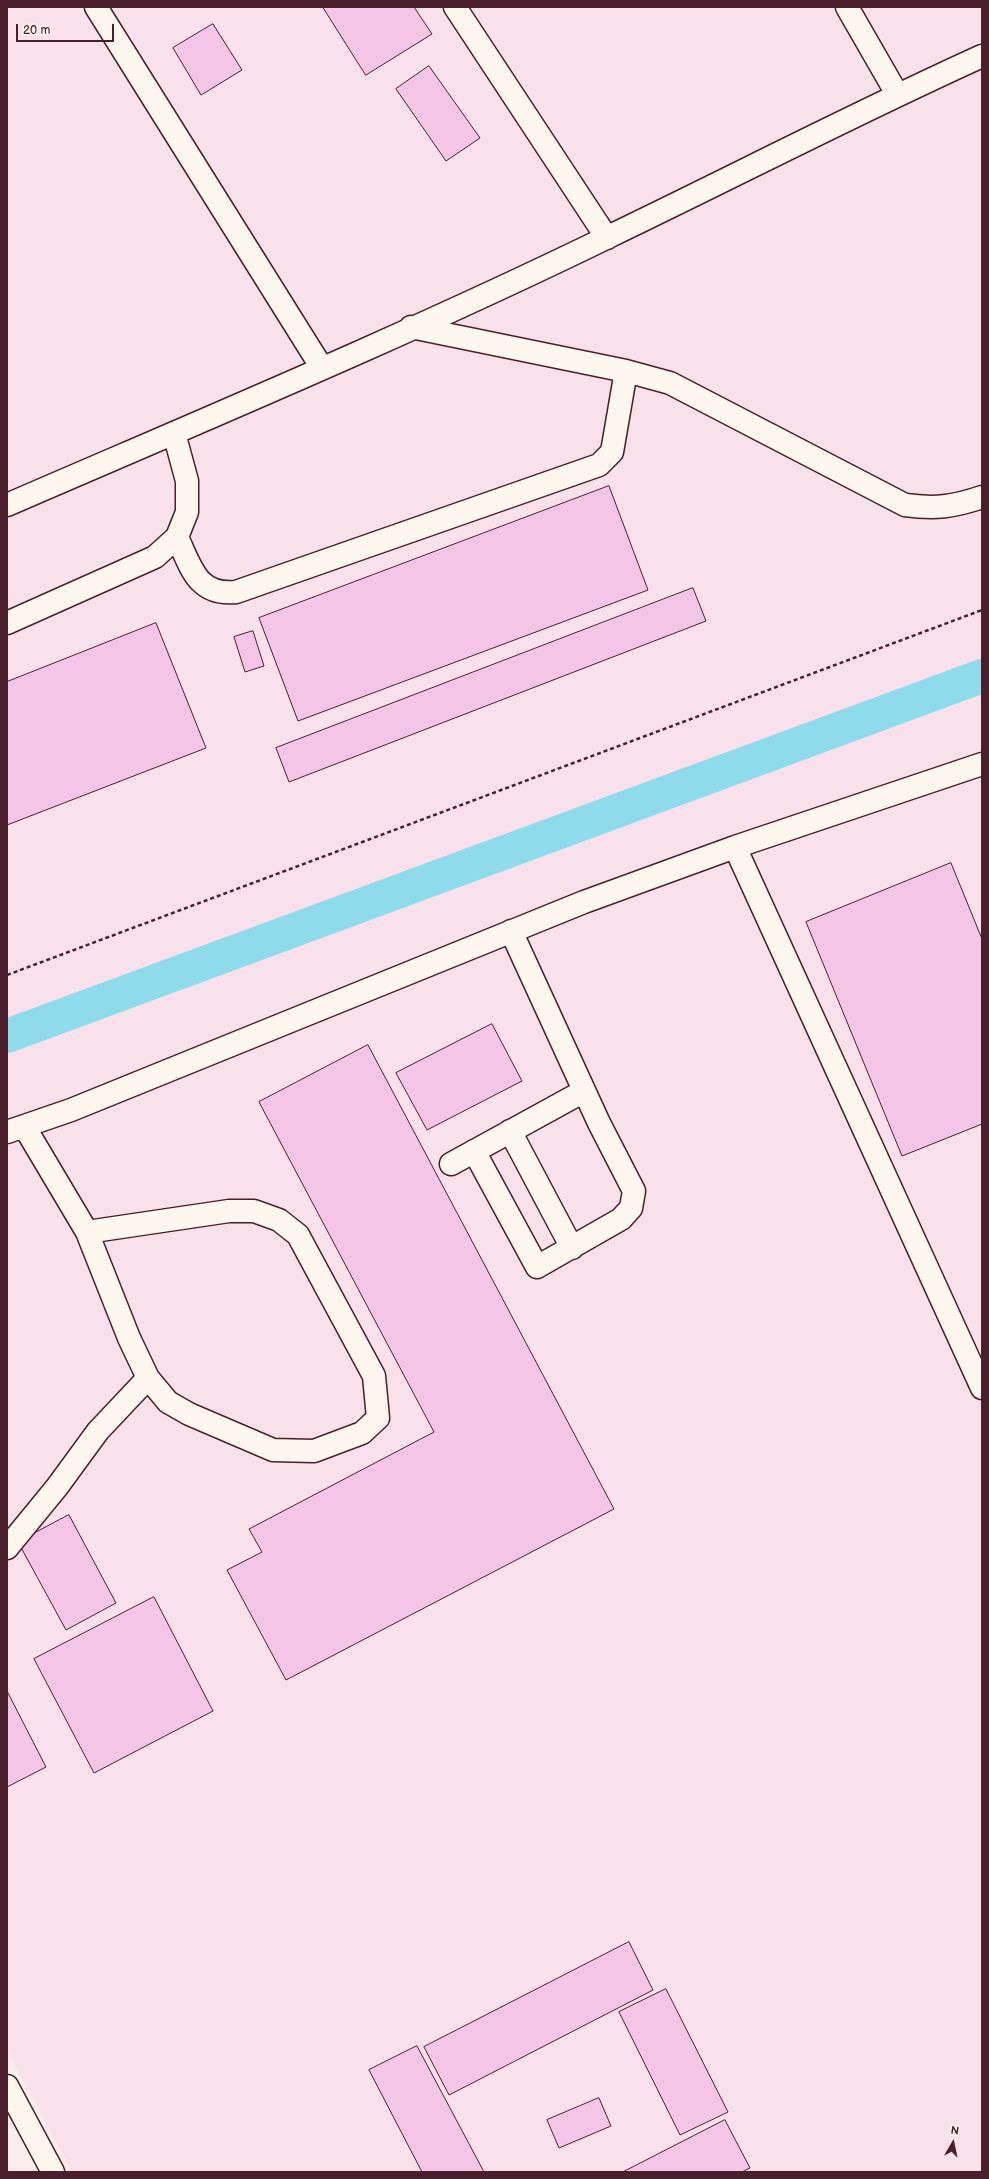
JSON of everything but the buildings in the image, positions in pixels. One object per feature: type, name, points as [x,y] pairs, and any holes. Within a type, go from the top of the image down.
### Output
[{"type":"street","points":[[96,7],[322,368]]},
{"type":"street","points":[[455,7],[607,238]]},
{"type":"street","points":[[847,7],[897,94]]},
{"type":"street","points":[[7,506],[322,368],[607,238],[897,94],[982,56]]},
{"type":"street","points":[[411,328],[626,371],[670,383],[905,505],[932,508],[960,505],[982,497]]},
{"type":"street","points":[[177,538],[198,582],[211,590],[223,593],[236,592],[599,465],[612,452],[626,371]]},
{"type":"street","points":[[7,624],[155,557],[177,538],[187,512],[187,481],[174,433]]},
{"type":"street","points":[[87,1232],[229,1211],[254,1211],[279,1220],[298,1235],[374,1376],[378,1418],[362,1433],[314,1452],[273,1450],[189,1414],[168,1402],[148,1378],[129,1338],[87,1232],[16,1129],[71,1110],[511,930],[591,899],[735,847],[982,764]]},
{"type":"street","points":[[735,847],[982,1388]]},
{"type":"street","points":[[474,1152],[537,1267],[572,1248],[621,1218],[631,1208],[634,1190],[584,1091],[511,930]]},
{"type":"street","points":[[451,1164],[584,1091]]},
{"type":"street","points":[[510,1132],[572,1248]]},
{"type":"street","points":[[7,1548],[57,1487],[98,1431],[148,1378]]},
{"type":"street","points":[[7,2086],[53,2172]]},
{"type":"path","points":[[7,975],[982,610]]},
{"type":"shaded area","points":[[7,7],[982,7],[982,676],[7,1036]]},
{"type":"shaded area","points":[[982,689],[982,2172],[72,2172],[7,2050],[7,1040]]},
{"type":"waterway","points":[[7,1036],[982,676]]}]
